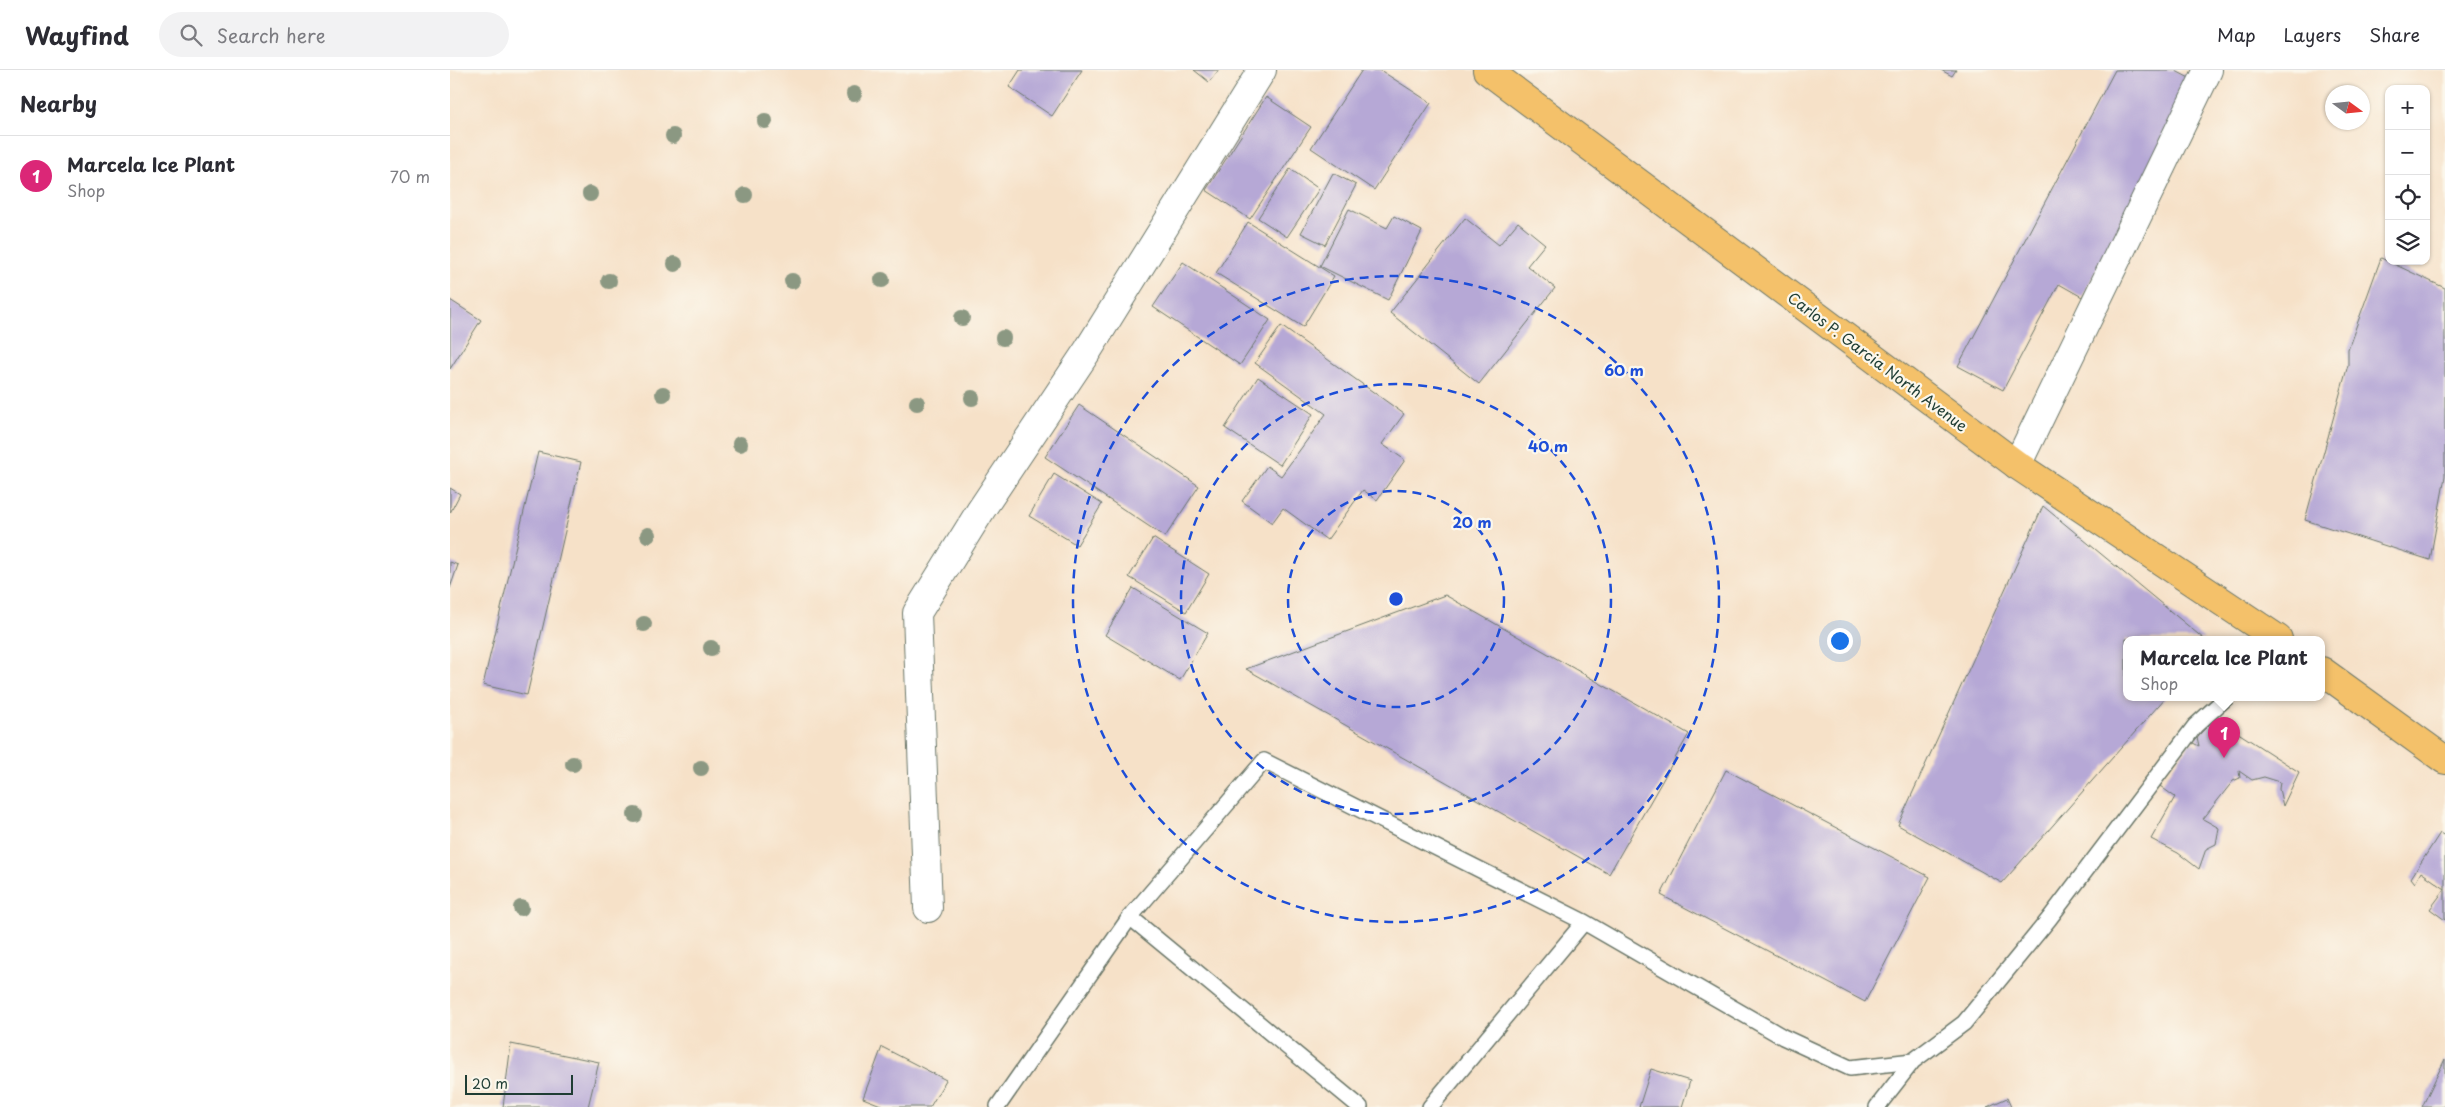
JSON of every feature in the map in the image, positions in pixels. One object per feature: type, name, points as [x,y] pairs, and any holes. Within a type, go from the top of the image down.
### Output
[{"type":"main road","name":"Carlos P. Garcia North Avenue","points":[[1488,70],[2017,465],[2274,636]]},
{"type":"main road","points":[[2325,673],[2445,760]]},
{"type":"street","points":[[928,908],[917,613],[981,510],[1088,350],[1262,70]]},
{"type":"street","points":[[2017,465],[2208,70]]},
{"type":"lane","points":[[1877,1107],[1913,1060],[1964,1023],[2049,919],[2195,726],[2223,701]]},
{"type":"lane","points":[[998,1106],[1130,917],[1264,760],[1584,922],[1783,1037],[1850,1068],[1913,1060]]},
{"type":"lane","points":[[1130,917],[1360,1107]]},
{"type":"lane","points":[[1430,1107],[1584,922]]},
{"type":"building","points":[[1020,70],[1082,70],[1052,116],[1009,87]]},
{"type":"building","points":[[1194,70],[1219,70],[1209,82]]},
{"type":"building","points":[[1362,70],[1380,70],[1431,103],[1374,190],[1311,148]]},
{"type":"building","points":[[1941,70],[1956,70],[1952,76]]},
{"type":"building","points":[[2115,70],[2174,70],[2197,82],[2082,297],[2059,284],[2003,390],[1958,366]]},
{"type":"building","points":[[1266,97],[1311,127],[1250,219],[1206,190]]},
{"type":"building","points":[[1290,169],[1319,189],[1287,237],[1258,218]]},
{"type":"building","points":[[1333,173],[1356,185],[1325,245],[1301,233]]},
{"type":"building","points":[[1349,209],[1387,228],[1394,216],[1422,231],[1388,300],[1320,266]]},
{"type":"building","points":[[1465,218],[1499,245],[1518,222],[1545,244],[1527,266],[1555,288],[1479,384],[1390,313]]},
{"type":"building","points":[[1248,222],[1334,276],[1303,327],[1216,273]]},
{"type":"building","points":[[2381,258],[2385,260],[2385,265],[2396,265],[2445,288],[2445,477],[2430,560],[2305,520],[2348,365],[2348,349]]},
{"type":"building","points":[[1183,262],[1270,320],[1240,365],[1153,307]]},
{"type":"building","points":[[450,300],[481,320],[450,369]]},
{"type":"building","points":[[1281,326],[1404,414],[1382,444],[1405,460],[1377,500],[1363,490],[1327,540],[1283,508],[1272,523],[1242,501],[1267,466],[1281,476],[1326,414],[1255,363]]},
{"type":"building","points":[[1258,377],[1313,414],[1280,465],[1225,428]]},
{"type":"building","points":[[1079,405],[1199,486],[1165,537],[1045,457]]},
{"type":"building","points":[[538,452],[581,462],[527,695],[483,685]]},
{"type":"building","points":[[1054,474],[1102,504],[1077,545],[1029,516]]},
{"type":"building","points":[[450,488],[460,494],[450,513]]},
{"type":"building","points":[[2043,506],[2200,636],[2123,636],[2123,701],[2162,701],[2002,883],[1898,825]]},
{"type":"building","points":[[1153,538],[1209,574],[1186,612],[1129,577]]},
{"type":"building","points":[[450,562],[458,565],[450,588]]},
{"type":"building","points":[[1133,588],[1208,633],[1180,680],[1105,635]]},
{"type":"building","points":[[1445,595],[1689,734],[1609,874],[1246,669]]},
{"type":"building","points":[[2215,718],[2299,772],[2283,806],[2279,789],[2280,782],[2264,777],[2252,780],[2239,771],[2240,778],[2233,781],[2203,819],[2219,828],[2216,844],[2206,849],[2199,869],[2178,853],[2151,839],[2175,797],[2160,786],[2191,742],[2199,746],[2197,737]]},
{"type":"building","points":[[1726,770],[1930,877],[1865,1002],[1661,895]]},
{"type":"building","points":[[2440,833],[2445,836],[2445,889],[2421,872],[2415,883],[2411,878]]},
{"type":"building","points":[[2445,889],[2445,920],[2430,909]]},
{"type":"building","points":[[511,1044],[599,1062],[588,1107],[503,1107]]},
{"type":"building","points":[[882,1047],[946,1080],[930,1107],[886,1107],[863,1098]]},
{"type":"building","points":[[2445,1059],[2445,1107],[2422,1107]]},
{"type":"building","points":[[1651,1069],[1690,1081],[1682,1107],[1639,1107]]},
{"type":"building","points":[[2007,1098],[2011,1107],[1987,1107]]},
{"type":"place","name":"Marcela Ice Plant","points":[[2224,758]]}]
